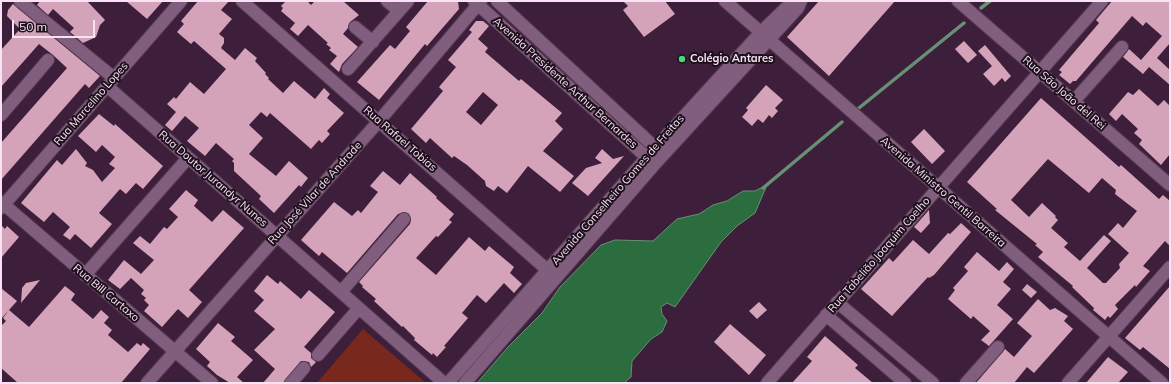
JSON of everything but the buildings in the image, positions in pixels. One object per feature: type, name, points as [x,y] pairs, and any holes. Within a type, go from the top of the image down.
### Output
[{"type":"street","name":"Rua Doutor Jurandyr Nunes","points":[[20,1],[111,82],[188,158],[444,383]]},
{"type":"street","name":"Rua Marcelino Lopes","points":[[2,205],[181,1]]},
{"type":"street","name":"Rua Rafael Tobias","points":[[242,1],[557,279]]},
{"type":"street","points":[[387,1],[399,11]]},
{"type":"street","points":[[348,69],[408,1]]},
{"type":"street","name":"Avenida Presidente Arthur Bernardes","points":[[497,1],[659,151]]},
{"type":"street","name":"Avenida Ministro Gentil Barreira","points":[[725,1],[937,188],[995,229],[1162,383]]},
{"type":"street","name":"Avenida Conselheiro Gomes de Freitas","points":[[465,383],[557,279],[659,151],[765,36],[793,1]]},
{"type":"street","name":"Avenida Conselheiro Gomes de Freitas","points":[[765,36],[798,8],[801,1]]},
{"type":"street","name":"Rua São João del Rei","points":[[958,1],[1170,185]]},
{"type":"street","name":"Rua Tabelião Joaquim Coelho","points":[[767,383],[1102,1]]},
{"type":"street","name":"Rua José Vilar de Andrade","points":[[147,383],[379,121],[478,2]]},
{"type":"street","name":"Avenida Presidente Arthur Bernardes","points":[[478,2],[651,161]]},
{"type":"street","points":[[355,27],[373,42]]},
{"type":"street","points":[[1074,101],[1122,47]]},
{"type":"street","points":[[1,116],[48,60]]},
{"type":"street","points":[[85,275],[188,158]]},
{"type":"street","name":"Avenida Conselheiro Gomes de Freitas","points":[[448,383],[548,270],[651,161]]},
{"type":"street","name":"Rua Bill Cartaxo","points":[[2,205],[212,383]]},
{"type":"street","points":[[341,292],[404,219]]},
{"type":"street","points":[[1068,383],[1170,267]]},
{"type":"street","points":[[837,302],[933,383]]},
{"type":"street","points":[[318,354],[359,308]]},
{"type":"street","points":[[826,316],[905,383]]},
{"type":"street","points":[[966,383],[998,347]]},
{"type":"street","points":[[291,383],[304,368]]},
{"type":"shaded area","points":[[767,185],[755,213],[737,226],[721,242],[675,307],[667,303],[661,307],[662,314],[667,321],[662,332],[651,339],[632,361],[631,377],[624,383],[477,383],[508,347],[542,313],[560,287],[601,245],[615,240],[653,241],[677,219],[699,214],[713,205],[727,201],[743,191],[755,191]]},
{"type":"shaded area","points":[[363,329],[426,383],[317,383]]},
{"type":"waterway","points":[[981,8],[990,1]]},
{"type":"waterway","points":[[859,108],[964,23]]},
{"type":"waterway","points":[[763,188],[842,122]]},
{"type":"place","name":"Colégio Antares","points":[[682,59]]}]
